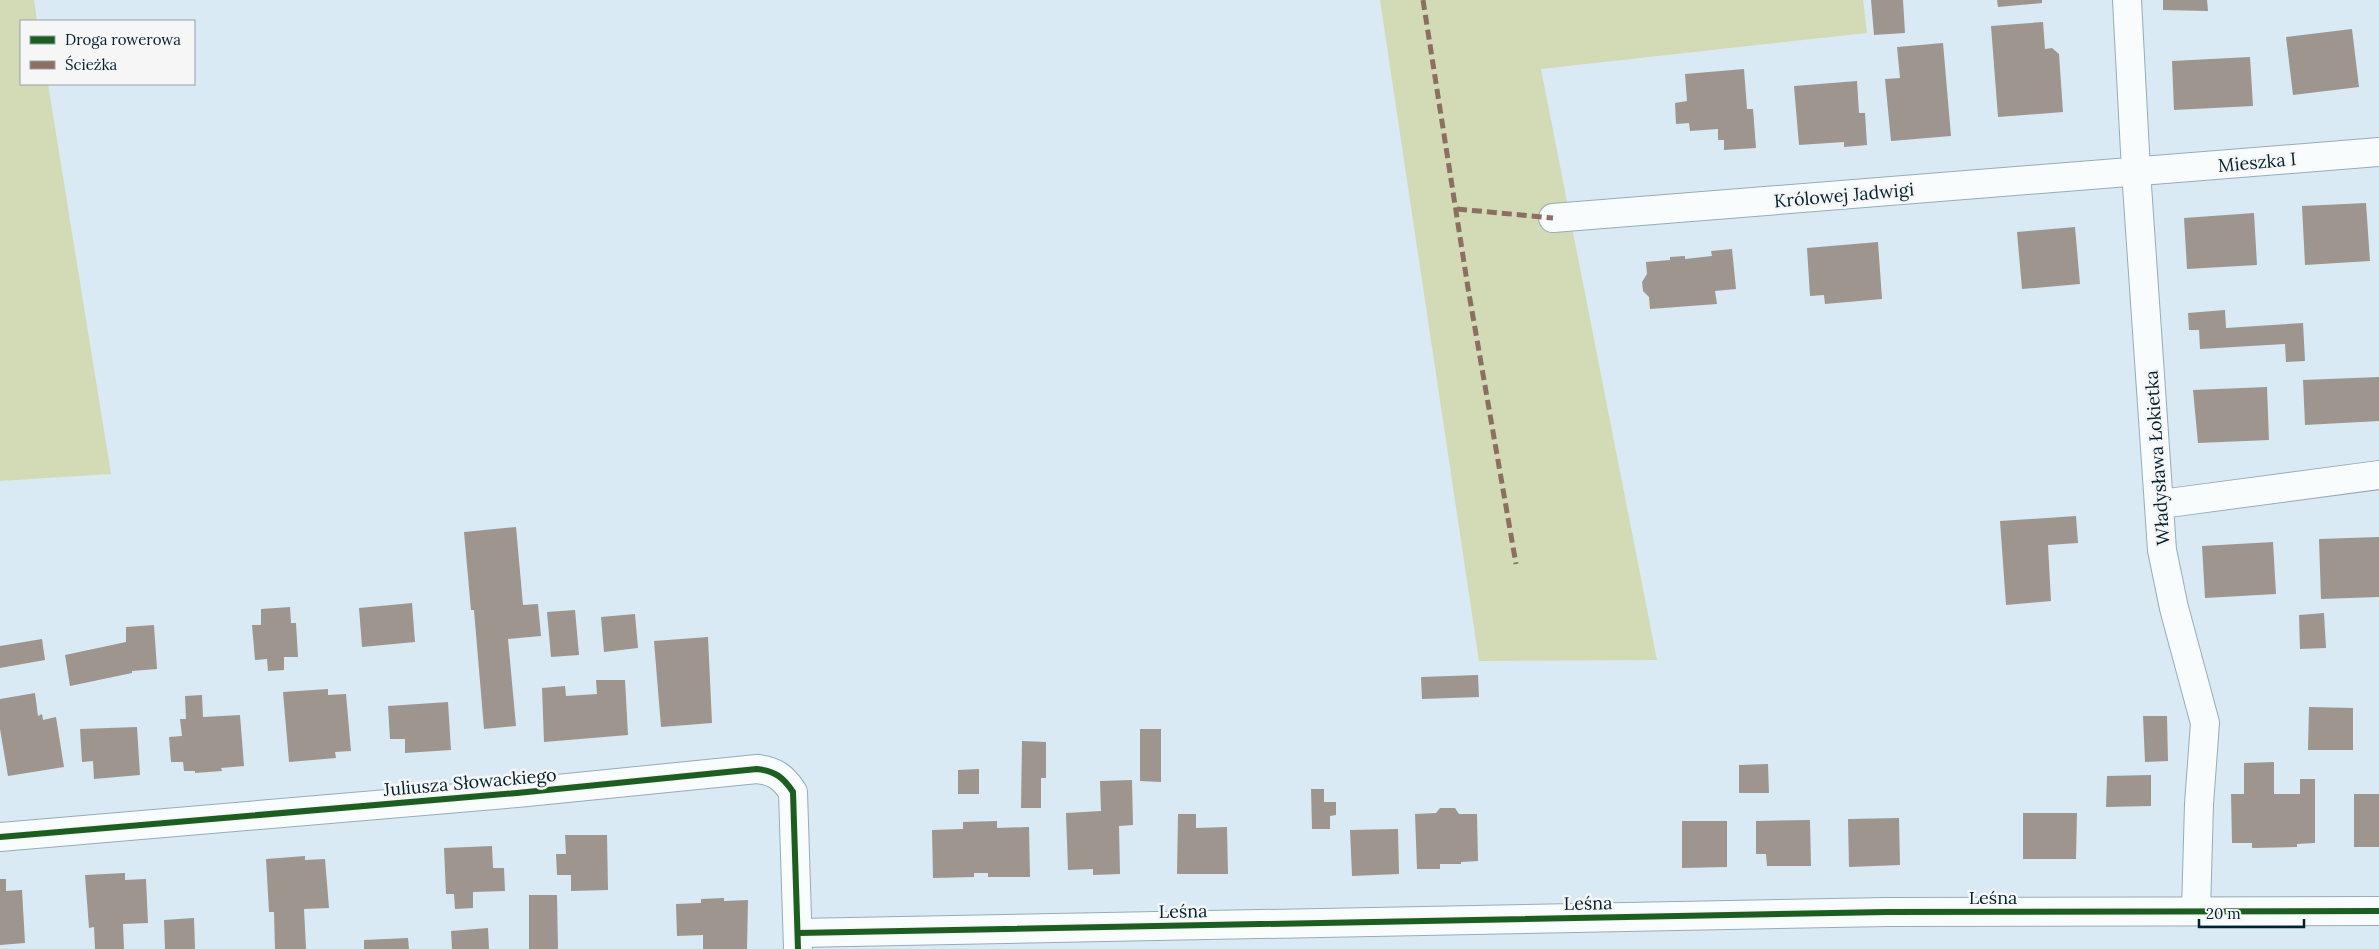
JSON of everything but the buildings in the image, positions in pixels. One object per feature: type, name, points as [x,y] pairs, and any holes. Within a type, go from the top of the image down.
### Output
[{"type":"street","name":"Władysława Łokietka","points":[[2127,0],[2136,172],[2161,504],[2162,550],[2174,608],[2205,722],[2199,804],[2196,911]]},
{"type":"street","name":"Mieszka I","points":[[2136,172],[2379,152]]},
{"type":"street","name":"Królowej Jadwigi","points":[[1552,218],[2136,172]]},
{"type":"street","points":[[2161,504],[2379,475]]},
{"type":"street","name":"Juliusza Słowackiego","points":[[0,837],[518,793],[757,768],[770,770],[784,778],[793,792],[802,938]]},
{"type":"street","name":"Leśna","points":[[802,938],[1877,913],[2379,911]]},
{"type":"street","name":"Leśna","points":[[802,938],[2379,915]]},
{"type":"green space","points":[[0,0],[34,0],[37,20],[20,20],[20,85],[48,85],[111,474],[0,481]]},
{"type":"green space","points":[[1380,0],[1863,0],[1867,33],[1541,69],[1657,660],[1479,661]]},
{"type":"marked path","points":[[1423,0],[1468,288],[1516,564]]},
{"type":"marked path","points":[[1457,209],[1553,218]]},
{"type":"cycle path","points":[[0,837],[517,793],[757,769],[769,771],[778,776],[786,782],[793,792],[798,949]]},
{"type":"cycle path","points":[[798,933],[1887,912],[2379,911]]}]
